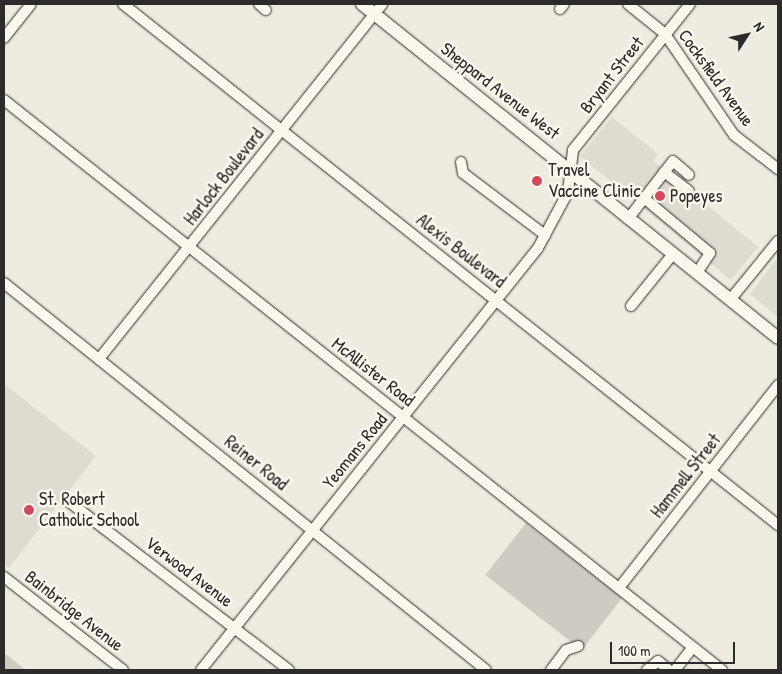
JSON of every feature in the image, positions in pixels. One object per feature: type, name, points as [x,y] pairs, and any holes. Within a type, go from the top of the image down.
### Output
[{"type":"main road","name":"Sheppard Avenue West","points":[[362,4],[378,9],[628,219],[778,338]]},
{"type":"street","points":[[4,38],[31,4]]},
{"type":"street","name":"Alexis Boulevard","points":[[123,4],[778,525]]},
{"type":"street","name":"Cocksfield Avenue","points":[[628,4],[665,34],[734,135],[778,170]]},
{"type":"street","name":"Bryant Street","points":[[571,172],[573,150],[690,4]]},
{"type":"street","name":"Harlock Boulevard","points":[[99,359],[378,9]]},
{"type":"street","name":"McAllister Road","points":[[4,100],[188,248],[722,670]]},
{"type":"street","points":[[628,219],[673,161],[689,175]]},
{"type":"street","points":[[461,162],[463,173],[545,235]]},
{"type":"street","name":"Yeomans Road","points":[[201,670],[497,300],[545,235],[568,192],[571,172]]},
{"type":"street","points":[[664,172],[689,191]]},
{"type":"street","points":[[644,198],[710,253],[697,273]]},
{"type":"street","points":[[730,300],[778,241]]},
{"type":"street","points":[[631,306],[673,254]]},
{"type":"street","name":"Reiner Road","points":[[4,284],[486,670]]},
{"type":"street","name":"Hammell Street","points":[[619,588],[778,384]]},
{"type":"street","name":"Verwood Avenue","points":[[68,501],[289,670]]},
{"type":"street","name":"Bainbridge Avenue","points":[[4,577],[123,670]]},
{"type":"street","points":[[551,670],[566,650],[578,646]]},
{"type":"street","points":[[675,670],[693,647]]},
{"type":"street","points":[[647,670],[658,661],[669,670]]},
{"type":"shaded area","points":[[612,117],[658,154],[653,161],[758,247],[731,280],[580,156]]},
{"type":"shaded area","points":[[778,257],[778,317],[750,294]]},
{"type":"shaded area","name":"St. Robert Catholic School","points":[[4,384],[96,456],[9,568],[4,563]]},
{"type":"shaded area","points":[[526,523],[622,598],[582,650],[485,575]]},
{"type":"shaded area","points":[[4,653],[26,670],[4,670]]},
{"type":"place","name":"Travel Vaccine Clinic","points":[[537,181]]},
{"type":"place","name":"Popeyes","points":[[660,196]]},
{"type":"place","name":"St. Robert Catholic School","points":[[29,510]]}]
